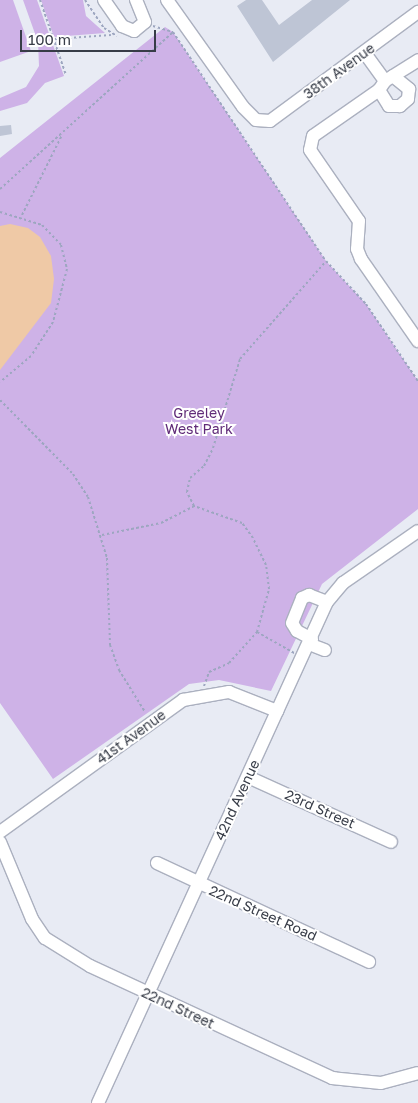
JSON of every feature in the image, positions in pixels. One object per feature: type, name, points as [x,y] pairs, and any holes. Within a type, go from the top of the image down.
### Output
[{"type":"street","points":[[104,0],[125,28],[134,31],[145,22],[136,0]]},
{"type":"street","name":"38th Avenue","points":[[167,0],[256,120],[270,121],[418,12]]},
{"type":"street","points":[[364,52],[386,82]]},
{"type":"street","points":[[418,60],[313,136],[310,150],[359,221],[356,249],[413,324],[418,341]]},
{"type":"street","name":"42nd Avenue","points":[[101,1102],[146,994],[328,602],[343,583],[418,530]]},
{"type":"street","points":[[325,650],[297,631],[292,623],[302,598],[309,595],[328,602]]},
{"type":"street","name":"41st Avenue","points":[[0,832],[183,700],[203,693],[229,692],[277,711]]},
{"type":"street","name":"23rd Street","points":[[248,777],[391,842]]},
{"type":"street","name":"22nd Street","points":[[0,842],[32,919],[46,938],[146,994],[332,1078],[381,1083],[418,1073]]},
{"type":"street","name":"22nd Street Road","points":[[157,863],[198,884],[369,962]]},
{"type":"path","points":[[40,0],[66,75]]},
{"type":"path","points":[[54,40],[102,37],[125,28]]},
{"type":"path","points":[[0,189],[63,134],[173,32],[326,261],[366,304],[418,381]]},
{"type":"path","points":[[22,215],[63,134]]},
{"type":"path","points":[[0,212],[22,215],[42,225],[61,245],[67,269],[53,322],[31,356],[0,382]]},
{"type":"path","points":[[203,693],[209,672],[229,663],[257,632],[269,589],[266,565],[253,538],[242,523],[194,506],[187,492],[190,478],[204,466],[213,448],[240,359],[326,261]]},
{"type":"path","points":[[0,400],[73,474],[88,497],[102,535],[107,558],[110,645],[119,670],[145,712]]},
{"type":"path","points":[[102,535],[161,523],[194,506]]},
{"type":"path","points":[[257,632],[303,657]]},
{"type":"green space","points":[[0,0],[13,0],[31,51],[0,62]]},
{"type":"green space","points":[[23,0],[37,0],[64,76],[45,83],[27,103],[0,111],[0,98],[26,87],[39,66],[38,42]]},
{"type":"green space","points":[[41,0],[83,0],[86,16],[105,33],[54,37]]},
{"type":"green space","name":"Greeley West Park","points":[[165,27],[173,32],[326,261],[366,304],[418,381],[418,509],[322,584],[271,691],[219,680],[189,684],[53,779],[0,703],[0,158]]},
{"type":"shaded area","points":[[10,224],[28,228],[40,237],[51,256],[54,279],[51,303],[0,370],[0,226]]},
{"type":"building","points":[[246,0],[262,0],[279,25],[312,0],[350,0],[273,62],[237,6]]},
{"type":"building","points":[[11,125],[12,134],[0,136],[0,126]]}]
